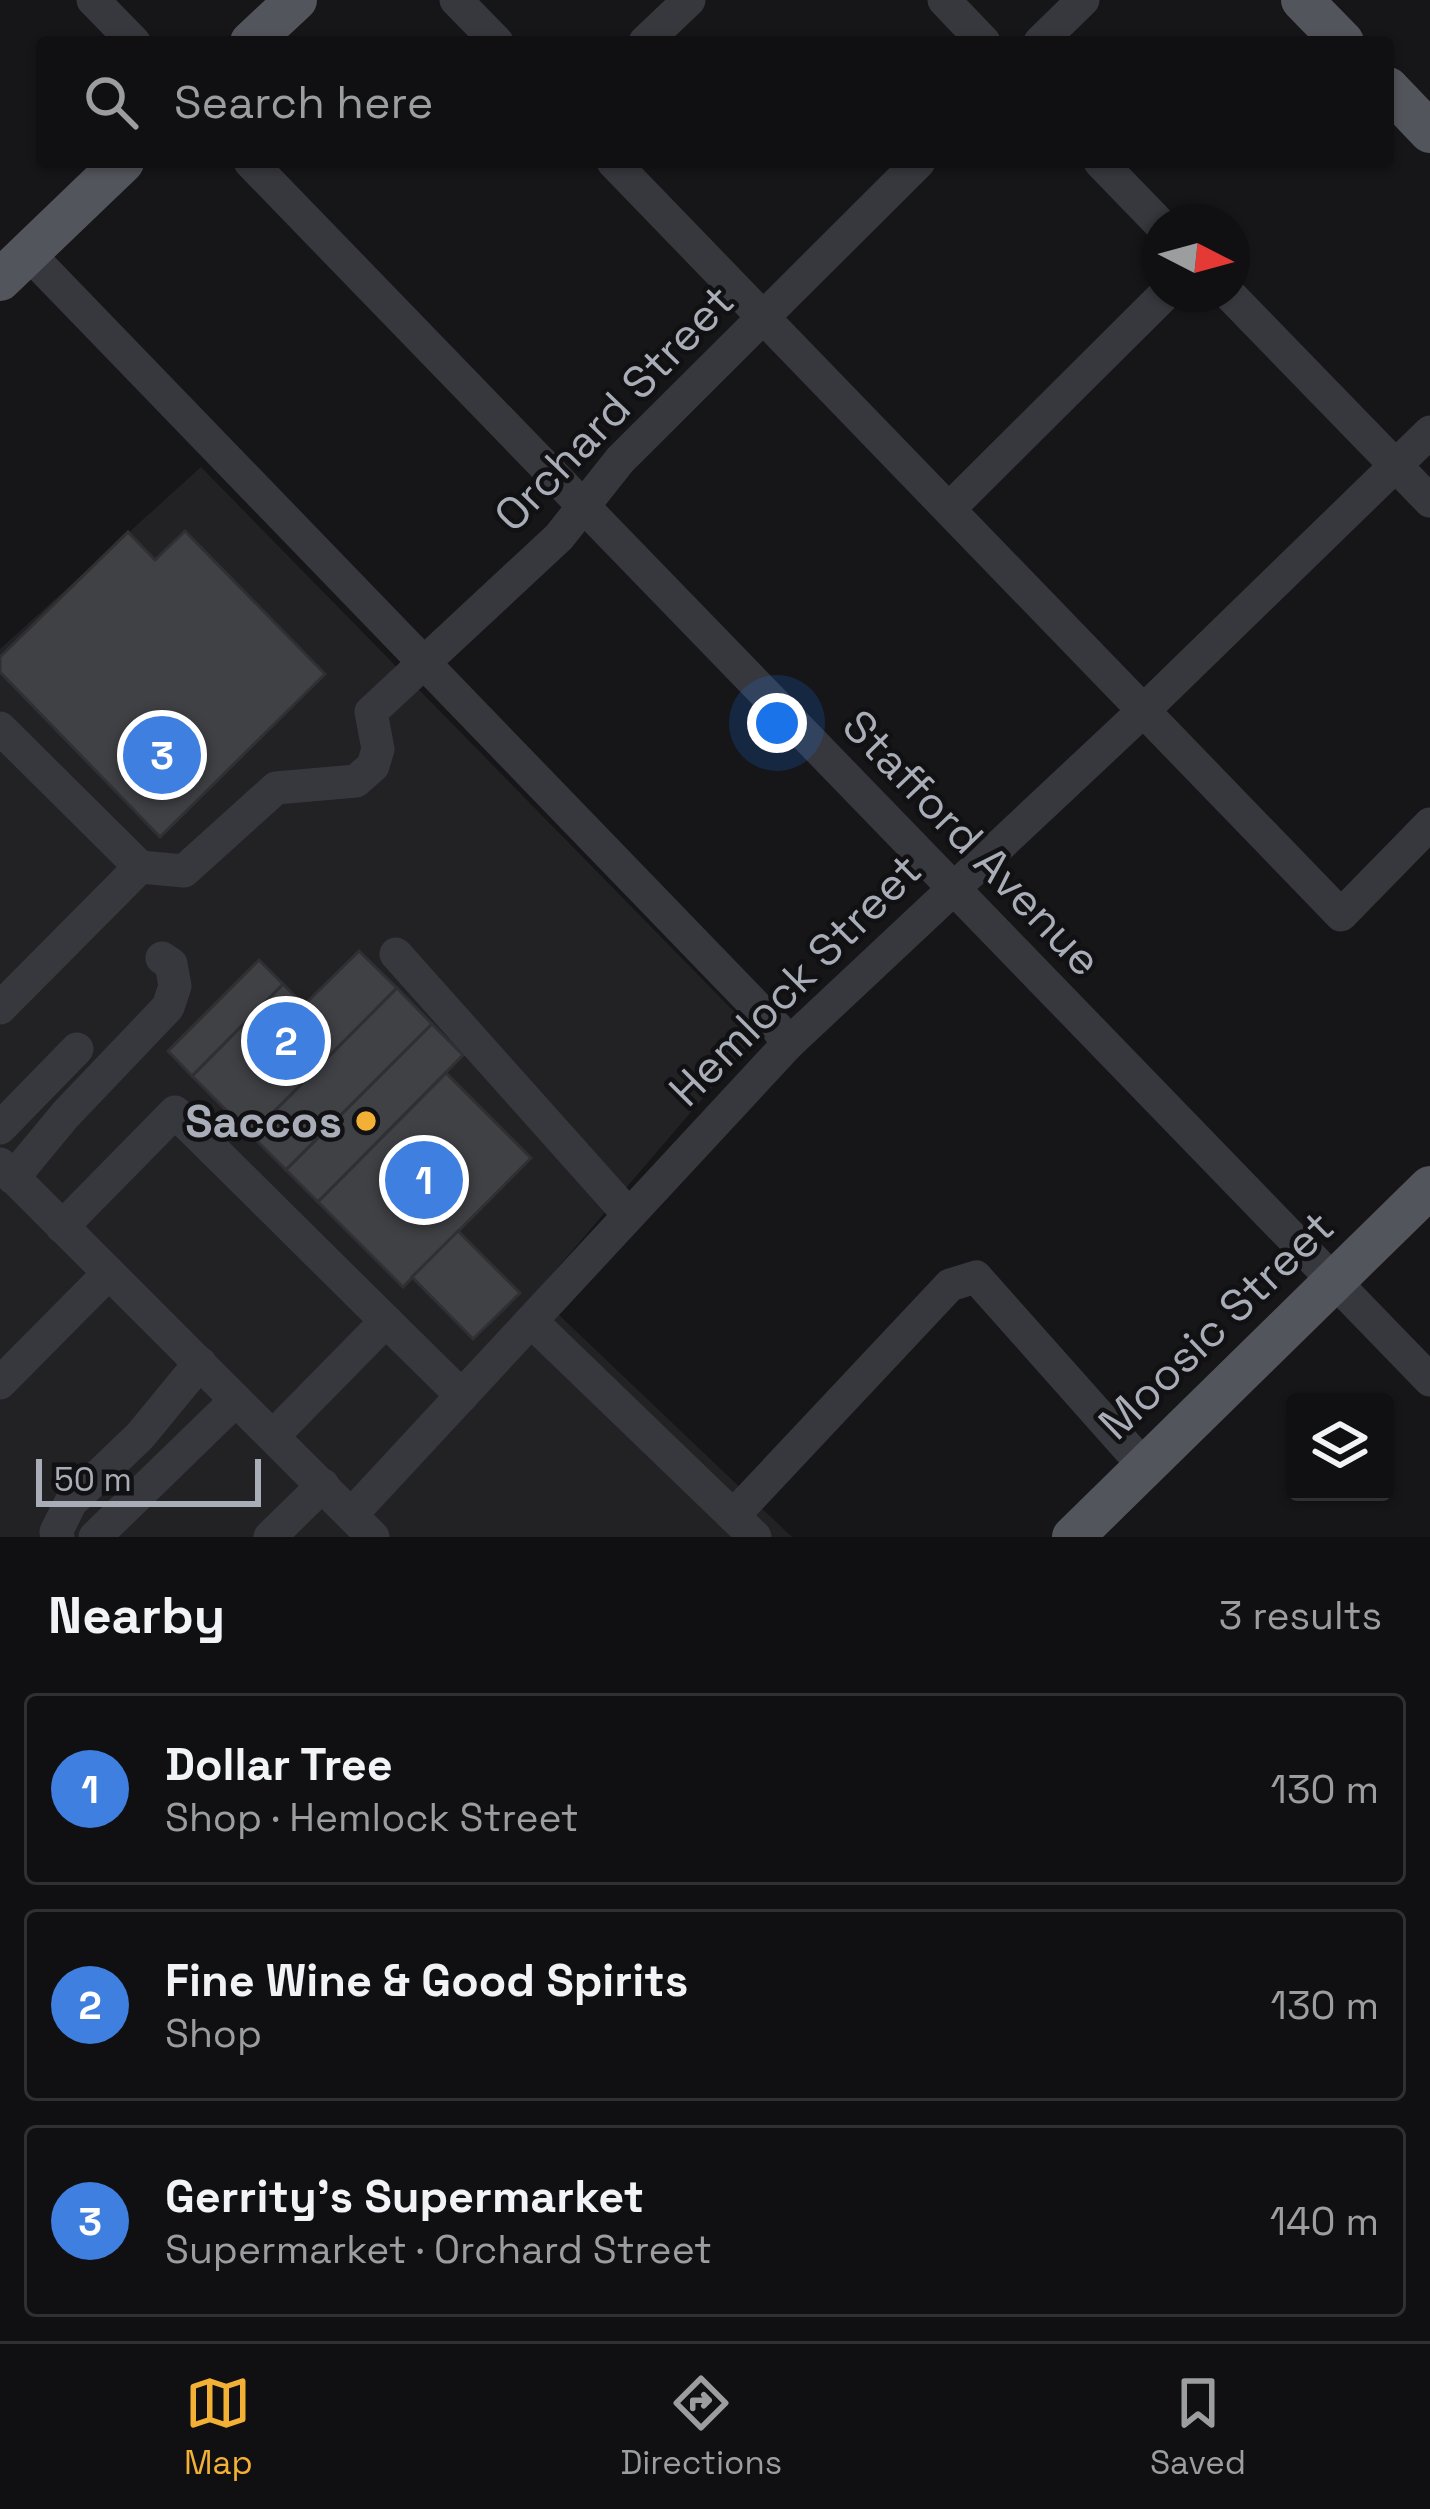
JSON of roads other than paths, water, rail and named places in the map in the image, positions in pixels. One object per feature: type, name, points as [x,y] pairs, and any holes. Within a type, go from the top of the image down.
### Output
[{"type":"main road","points":[[257,36],[296,0]]},
{"type":"main road","points":[[1302,0],[1337,36]]},
{"type":"main road","points":[[1394,94],[1430,132]]},
{"type":"main road","points":[[7,272],[117,168]]},
{"type":"main road","name":"Moosic Street","points":[[1073,1537],[1430,1187]]},
{"type":"street","points":[[93,0],[128,36]]},
{"type":"street","points":[[456,0],[491,36]]},
{"type":"street","points":[[651,36],[689,0]]},
{"type":"street","points":[[944,0],[978,36]]},
{"type":"street","points":[[1046,36],[1083,0]]},
{"type":"street","name":"Stafford Avenue","points":[[256,168],[1430,1380]]},
{"type":"street","points":[[619,168],[1341,915],[1430,824]]},
{"type":"street","name":"Orchard Street","points":[[140,867],[184,871],[276,788],[356,781],[373,766],[378,749],[371,712],[559,537],[620,460],[913,168]]},
{"type":"street","points":[[1106,168],[1142,205]]},
{"type":"street","points":[[7,272],[423,662],[788,1044]]},
{"type":"street","points":[[950,508],[1147,312]]},
{"type":"street","points":[[1246,312],[1430,500]]},
{"type":"street","name":"Hemlock Street","points":[[362,1526],[462,1396],[788,1044],[1142,712],[1430,432]]},
{"type":"street","points":[[0,728],[140,867],[0,1008]]},
{"type":"street","points":[[396,954],[629,1215]]},
{"type":"street","points":[[162,958],[170,964],[175,986],[168,1006],[7,1171],[362,1526]]},
{"type":"street","points":[[0,1128],[77,1049]]},
{"type":"street","points":[[62,1227],[175,1112],[462,1396]]},
{"type":"street","points":[[0,1382],[109,1273]]},
{"type":"street","points":[[531,1321],[744,1526],[950,1285],[963,1278],[976,1277],[1144,1466]]},
{"type":"street","points":[[273,1436],[386,1322]]},
{"type":"street","points":[[58,1537],[70,1502],[140,1436],[200,1364]]},
{"type":"street","points":[[94,1537],[236,1400]]},
{"type":"street","points":[[270,1537],[323,1485]]},
{"type":"place","name":"Gerrity's Supermarket","points":[[162,755]]},
{"type":"place","name":"Fine Wine & Good Spirits","points":[[286,1041]]},
{"type":"place","name":"Saccos","points":[[366,1121]]},
{"type":"place","name":"Dollar Tree","points":[[424,1180]]}]
